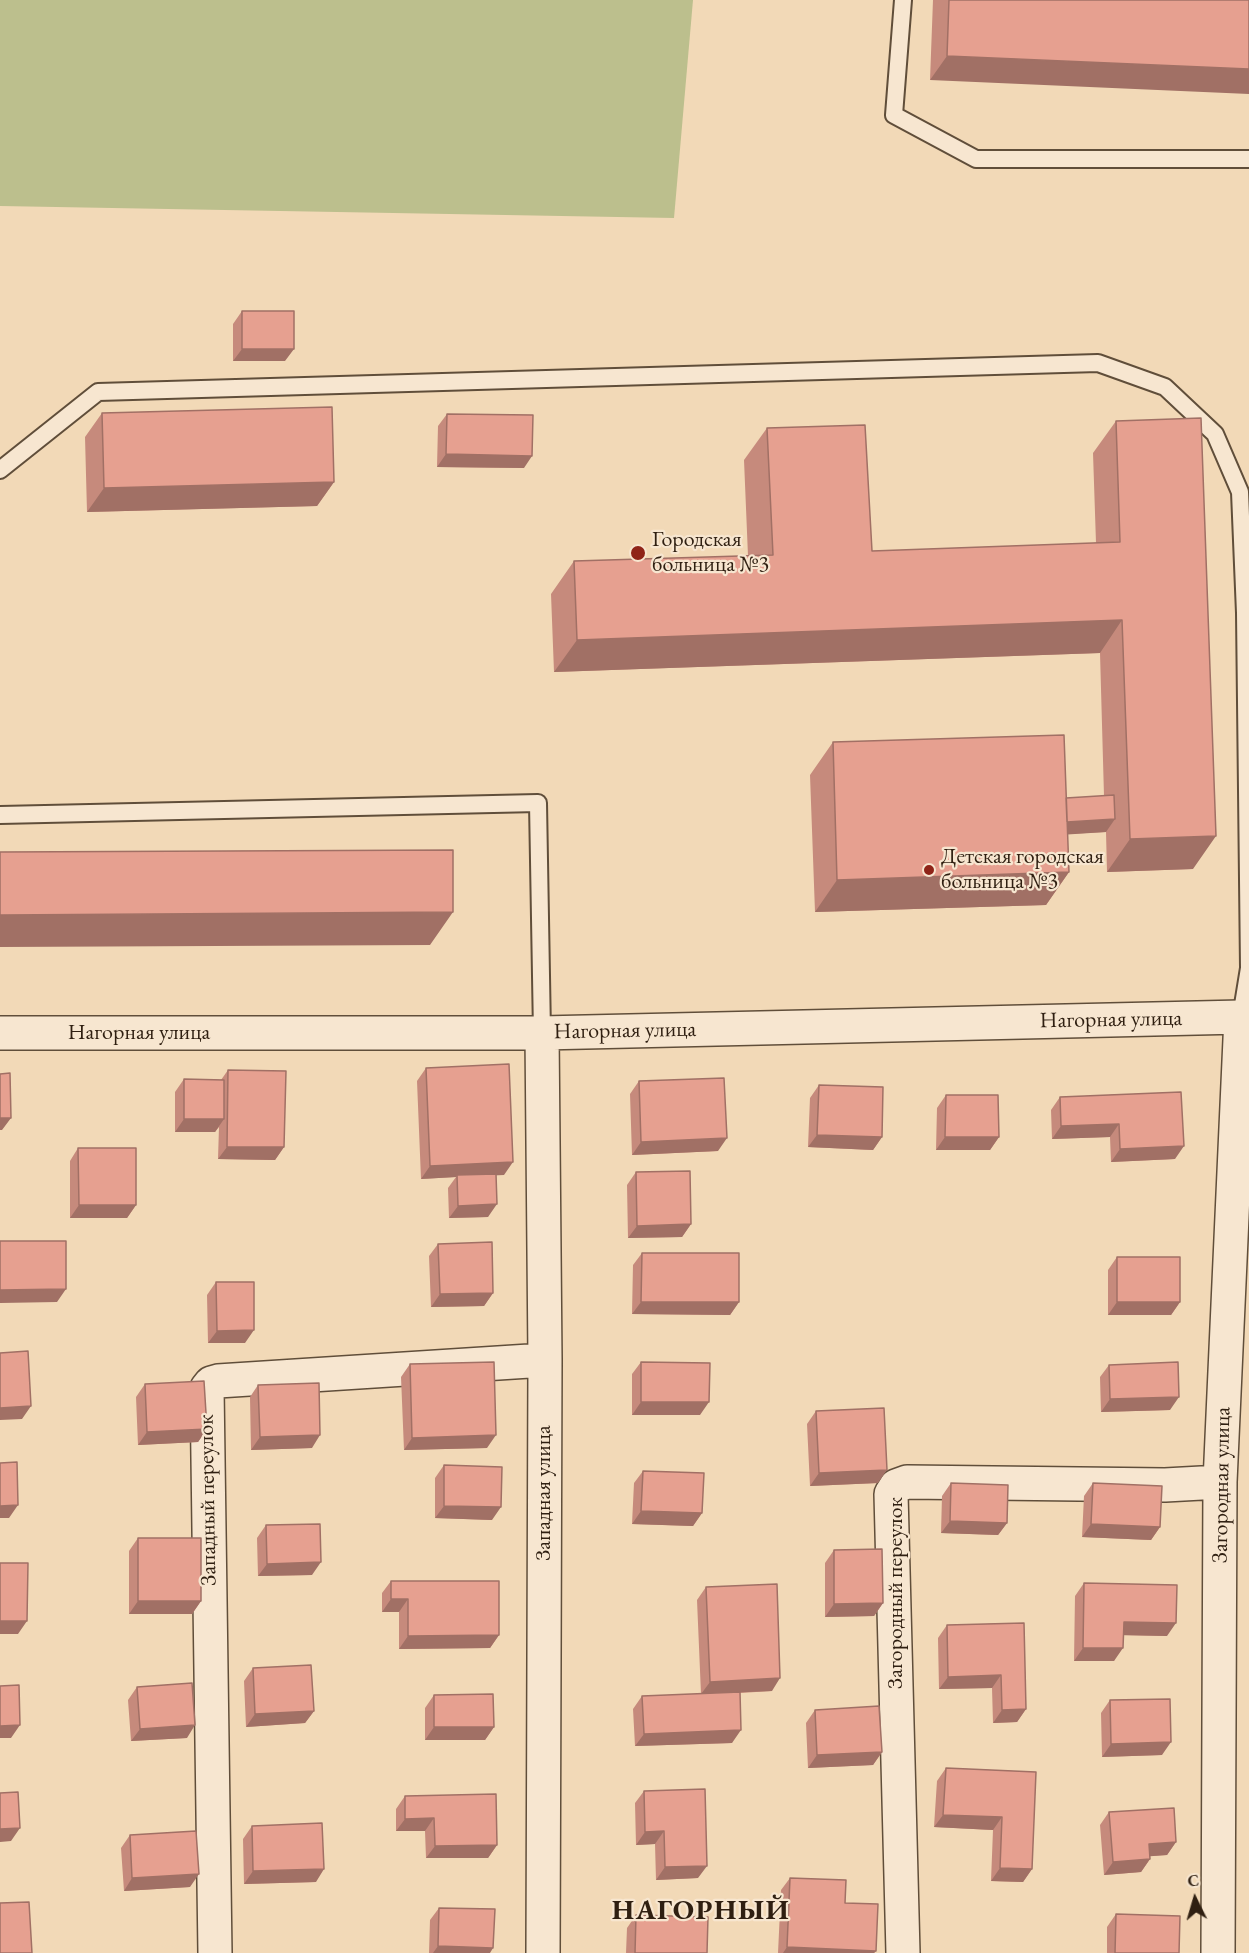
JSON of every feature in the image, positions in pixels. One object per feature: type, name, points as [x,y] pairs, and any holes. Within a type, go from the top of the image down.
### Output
[{"type":"street","name":"Нагорная улица","points":[[0,1033],[542,1033],[1245,1018]]},
{"type":"street","name":"Загородная улица","points":[[1218,1953],[1220,1482],[1245,1018]]},
{"type":"street","name":"Западная улица","points":[[542,1033],[545,1360],[543,1953]]},
{"type":"street","name":"Западный переулок","points":[[215,1953],[207,1388],[211,1383],[218,1381],[545,1360]]},
{"type":"street","name":"Загородный переулок","points":[[903,1953],[891,1494],[896,1486],[907,1482],[1165,1485],[1220,1482]]},
{"type":"lane","points":[[903,0],[894,115],[976,159],[1249,159]]},
{"type":"lane","points":[[0,470],[98,392],[1098,363],[1165,387],[1215,434],[1240,492],[1245,613],[1249,968],[1245,1018]]},
{"type":"lane","points":[[0,815],[538,803],[542,1033]]},
{"type":"green space","points":[[0,0],[693,0],[674,218],[0,206]]},
{"type":"building","points":[[949,0],[1249,0],[1249,69],[947,56]]},
{"type":"building","points":[[242,311],[294,311],[294,349],[242,349]]},
{"type":"building","points":[[332,407],[334,482],[104,488],[102,413]]},
{"type":"building","points":[[447,414],[533,415],[532,456],[446,454]]},
{"type":"building","points":[[1201,418],[1216,836],[1130,839],[1122,620],[577,640],[574,561],[773,555],[767,428],[865,425],[872,551],[1120,542],[1116,421]]},
{"type":"building","name":"Детская городская больница №3","points":[[1064,735],[1069,872],[837,880],[833,742]]},
{"type":"building","points":[[1114,795],[1115,819],[1067,822],[1066,798]]},
{"type":"building","points":[[453,850],[453,912],[0,915],[0,852]]},
{"type":"building","points":[[509,1064],[513,1162],[430,1166],[426,1068]]},
{"type":"building","points":[[228,1070],[286,1071],[284,1147],[227,1147]]},
{"type":"building","points":[[10,1073],[11,1118],[0,1118],[0,1074]]},
{"type":"building","points":[[724,1078],[727,1138],[641,1142],[639,1081]]},
{"type":"building","points":[[184,1079],[224,1080],[224,1119],[184,1119]]},
{"type":"building","points":[[819,1085],[883,1087],[882,1137],[817,1135]]},
{"type":"building","points":[[1181,1092],[1184,1146],[1120,1149],[1119,1124],[1061,1126],[1060,1097]]},
{"type":"building","points":[[946,1095],[998,1095],[999,1137],[945,1137]]},
{"type":"building","points":[[78,1148],[136,1148],[136,1205],[79,1205]]},
{"type":"building","points":[[690,1171],[691,1224],[637,1226],[636,1172]]},
{"type":"building","points":[[496,1174],[497,1204],[458,1206],[457,1175]]},
{"type":"building","points":[[0,1241],[66,1241],[66,1289],[0,1290]]},
{"type":"building","points":[[492,1242],[493,1293],[440,1294],[438,1244]]},
{"type":"building","points":[[642,1253],[739,1253],[739,1302],[641,1302]]},
{"type":"building","points":[[1117,1257],[1180,1257],[1180,1302],[1117,1302]]},
{"type":"building","points":[[216,1282],[254,1282],[254,1330],[217,1331]]},
{"type":"building","points":[[28,1351],[31,1406],[0,1408],[0,1353]]},
{"type":"building","points":[[494,1362],[496,1435],[412,1438],[410,1364]]},
{"type":"building","points":[[641,1362],[710,1363],[709,1402],[641,1402]]},
{"type":"building","points":[[1178,1362],[1179,1397],[1110,1399],[1109,1365]]},
{"type":"building","points":[[204,1381],[207,1429],[147,1432],[145,1384]]},
{"type":"building","points":[[319,1383],[320,1435],[260,1437],[258,1385]]},
{"type":"building","points":[[884,1408],[887,1470],[819,1473],[816,1411]]},
{"type":"building","points":[[17,1462],[18,1505],[0,1506],[0,1463]]},
{"type":"building","points":[[444,1465],[502,1467],[501,1507],[444,1506]]},
{"type":"building","points":[[643,1471],[704,1473],[702,1513],[641,1511]]},
{"type":"building","points":[[951,1483],[1008,1485],[1007,1523],[950,1521]]},
{"type":"building","points":[[1093,1483],[1162,1486],[1160,1527],[1091,1524]]},
{"type":"building","points":[[320,1524],[321,1562],[267,1564],[266,1525]]},
{"type":"building","points":[[138,1538],[201,1538],[201,1601],[138,1601]]},
{"type":"building","points":[[882,1549],[883,1603],[834,1604],[834,1550]]},
{"type":"building","points":[[0,1563],[28,1563],[27,1621],[0,1621]]},
{"type":"building","points":[[391,1581],[499,1581],[499,1635],[408,1636],[408,1599],[391,1599]]},
{"type":"building","points":[[1084,1583],[1177,1585],[1176,1623],[1124,1622],[1123,1648],[1083,1648]]},
{"type":"building","points":[[777,1584],[780,1678],[710,1682],[706,1587]]},
{"type":"building","points":[[1024,1623],[1026,1709],[1002,1710],[1001,1675],[948,1677],[947,1625]]},
{"type":"building","points":[[311,1665],[314,1711],[255,1714],[253,1668]]},
{"type":"building","points":[[192,1683],[195,1725],[140,1729],[137,1687]]},
{"type":"building","points":[[19,1685],[20,1725],[0,1726],[0,1686]]},
{"type":"building","points":[[740,1692],[741,1730],[644,1734],[642,1696]]},
{"type":"building","points":[[493,1694],[494,1727],[434,1727],[434,1695]]},
{"type":"building","points":[[1170,1699],[1171,1742],[1111,1744],[1110,1700]]},
{"type":"building","points":[[879,1706],[882,1752],[817,1755],[815,1710]]},
{"type":"building","points":[[946,1768],[1036,1772],[1032,1869],[1000,1868],[1002,1817],[943,1815]]},
{"type":"building","points":[[705,1789],[707,1866],[665,1867],[664,1831],[645,1832],[644,1791]]},
{"type":"building","points":[[18,1792],[20,1828],[0,1829],[0,1793]]},
{"type":"building","points":[[496,1794],[497,1845],[435,1846],[434,1818],[405,1819],[405,1796]]},
{"type":"building","points":[[1174,1808],[1176,1842],[1149,1844],[1150,1859],[1113,1862],[1109,1812]]},
{"type":"building","points":[[322,1823],[324,1869],[253,1871],[252,1826]]},
{"type":"building","points":[[196,1831],[199,1874],[132,1878],[130,1835]]},
{"type":"building","points":[[790,1878],[846,1880],[845,1903],[878,1904],[876,1951],[787,1947]]},
{"type":"building","points":[[29,1902],[32,1953],[0,1953],[0,1903]]},
{"type":"building","points":[[439,1908],[495,1909],[493,1948],[438,1946]]},
{"type":"building","points":[[1116,1914],[1180,1916],[1179,1953],[1115,1953]]},
{"type":"building","points":[[636,1915],[708,1917],[707,1953],[635,1953]]},
{"type":"place","name":"Городская больница №3","points":[[638,553]]},
{"type":"place","name":"Детская городская больница №3","points":[[929,870]]},
{"type":"district","name":"НАГОРНЫЙ","points":[[701,1911]]}]
